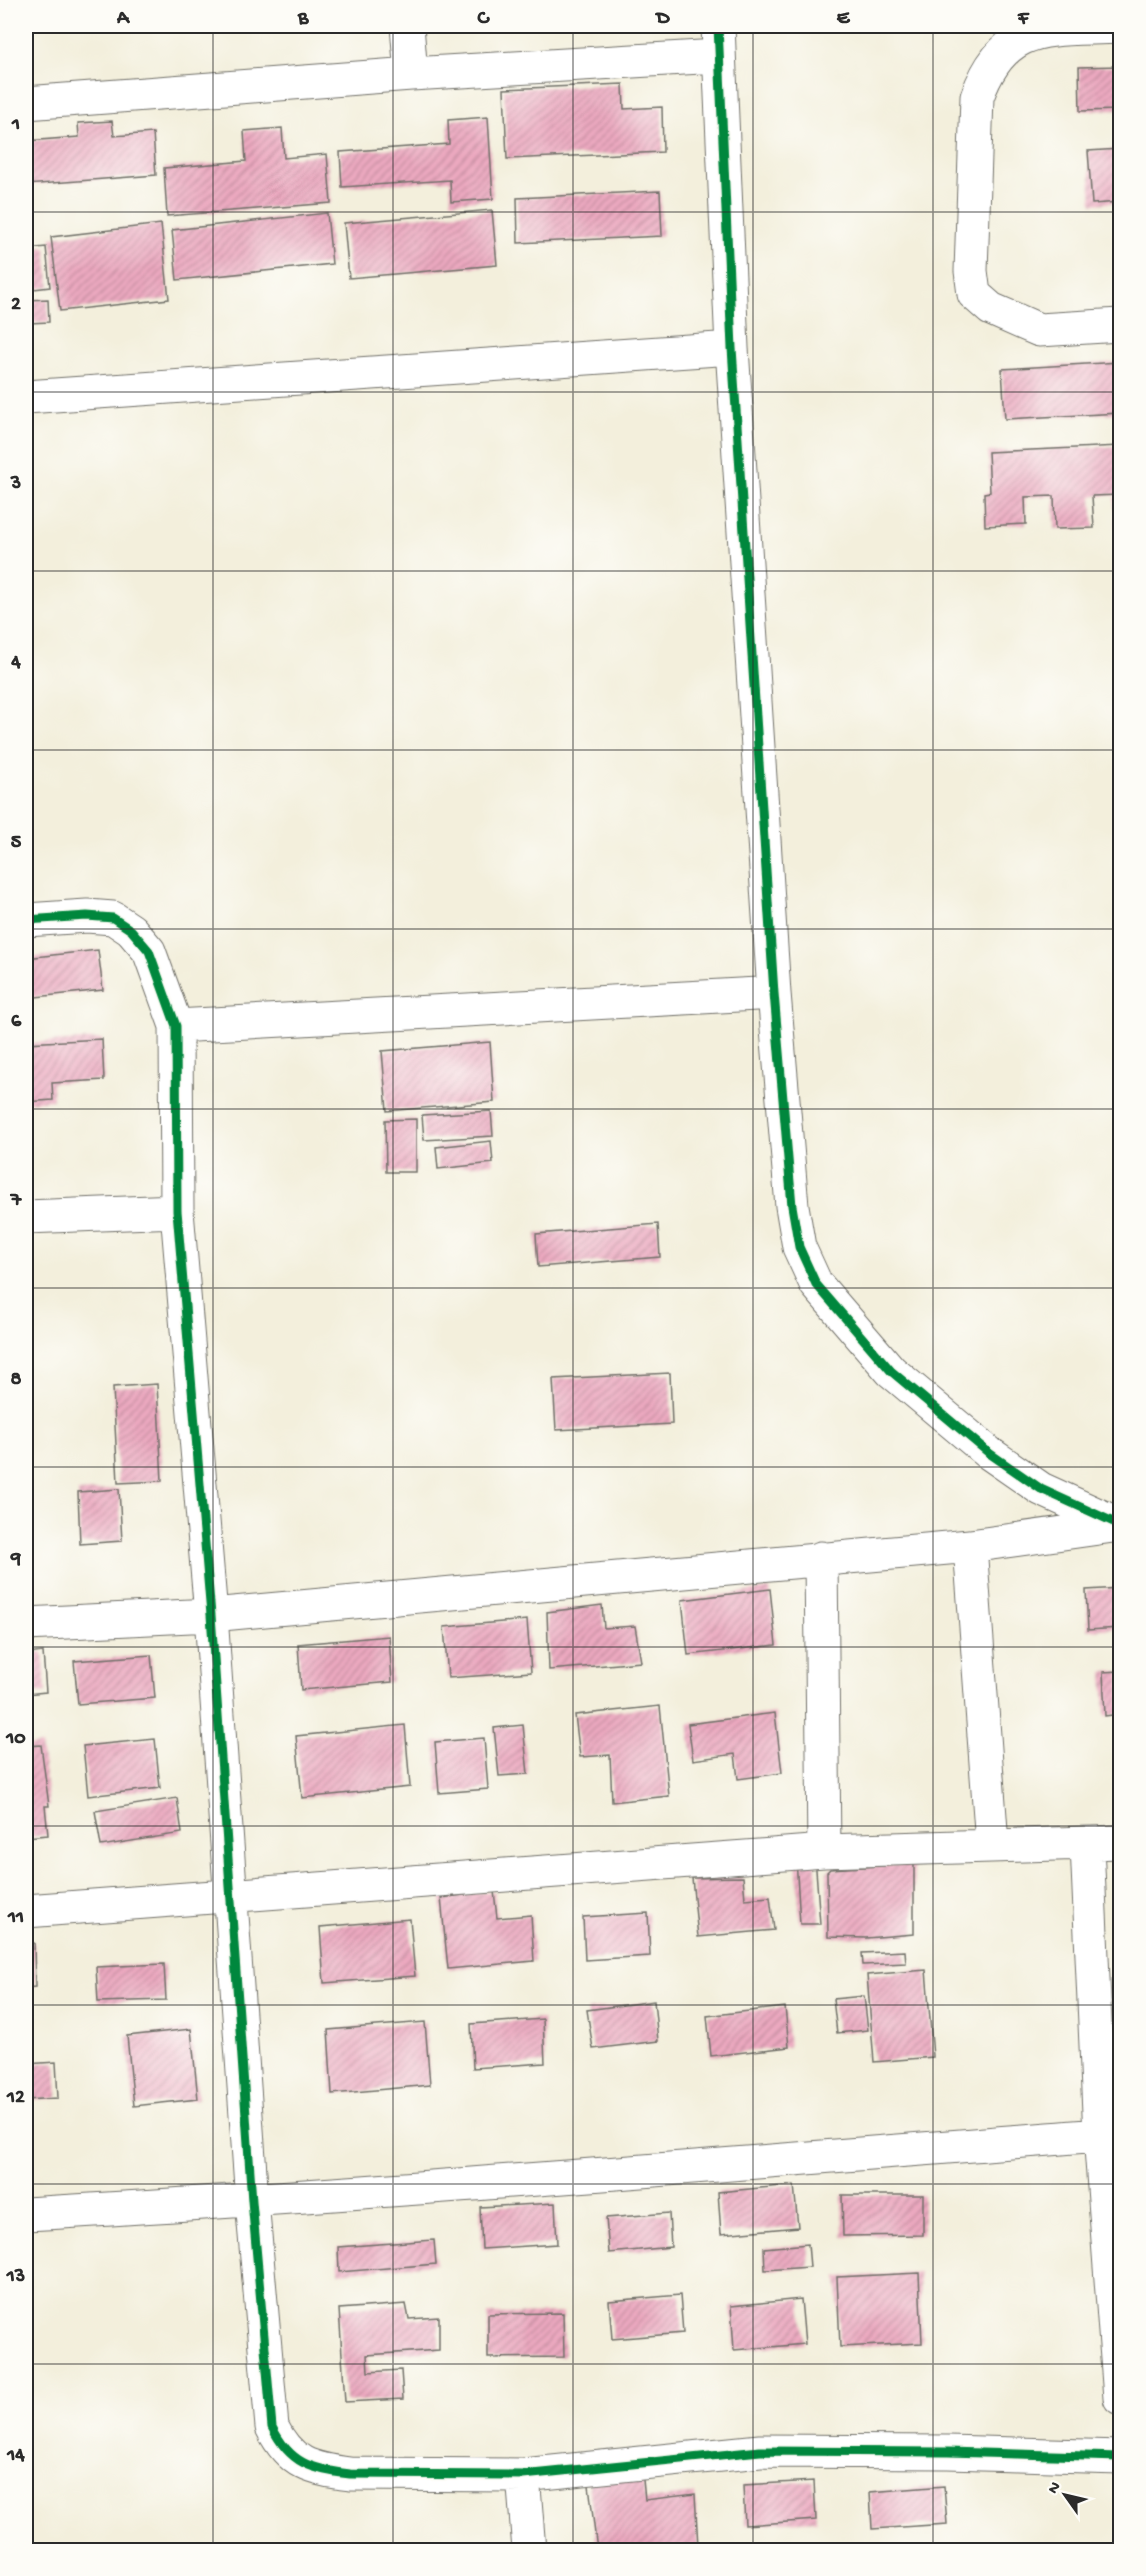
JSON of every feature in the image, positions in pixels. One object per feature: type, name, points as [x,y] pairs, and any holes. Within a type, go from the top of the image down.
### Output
[{"type":"street","points":[[406,26],[411,74]]},
{"type":"street","points":[[1120,27],[1035,31],[996,56],[984,76],[977,97],[971,271],[974,294],[999,313],[1039,330],[1120,325]]},
{"type":"street","points":[[26,103],[411,74],[718,41],[732,348],[774,993],[792,1206],[799,1247],[816,1284],[891,1371],[989,1454],[1041,1489],[1120,1525]]},
{"type":"street","points":[[26,397],[732,348]]},
{"type":"street","points":[[26,920],[87,916],[113,918],[131,930],[149,951],[176,1026],[177,1211],[211,1615],[252,2201],[272,2427],[282,2447],[298,2460],[322,2470],[350,2474],[523,2475],[760,2451],[948,2452],[1120,2457]]},
{"type":"street","points":[[176,1026],[774,993]]},
{"type":"street","points":[[26,1217],[177,1211]]},
{"type":"street","points":[[26,1624],[211,1615],[821,1557],[970,1546],[1120,1525]]},
{"type":"street","points":[[970,1546],[992,1844]]},
{"type":"street","points":[[821,1557],[824,1851]]},
{"type":"street","points":[[26,1911],[824,1851],[992,1844],[1088,1845],[1120,1842]]},
{"type":"street","points":[[1088,1845],[1100,2135],[1120,2398]]},
{"type":"street","points":[[26,2214],[252,2201],[812,2160],[1100,2135]]},
{"type":"street","points":[[523,2475],[529,2550]]},
{"type":"building","points":[[1120,66],[1120,110],[1080,111],[1079,67]]},
{"type":"building","points":[[623,84],[624,109],[662,107],[663,152],[507,159],[504,89]]},
{"type":"building","points":[[488,117],[493,199],[451,202],[450,180],[342,187],[340,152],[449,144],[448,120]]},
{"type":"building","points":[[112,121],[114,136],[153,133],[156,175],[26,185],[26,141],[79,137],[78,123]]},
{"type":"building","points":[[282,128],[284,158],[327,154],[331,203],[167,216],[164,168],[246,161],[244,131]]},
{"type":"building","points":[[1120,149],[1120,202],[1092,204],[1088,151]]},
{"type":"building","points":[[660,191],[662,236],[518,243],[517,198]]},
{"type":"building","points":[[492,210],[497,265],[349,278],[344,223]]},
{"type":"building","points":[[327,213],[332,264],[177,280],[172,230]]},
{"type":"building","points":[[161,224],[169,299],[60,311],[51,237]]},
{"type":"building","points":[[46,247],[50,287],[26,290],[26,249]]},
{"type":"building","points":[[48,299],[49,322],[29,323],[28,300]]},
{"type":"building","points":[[1120,362],[1120,413],[1005,419],[1002,369]]},
{"type":"building","points":[[1120,446],[1120,495],[1092,496],[1094,528],[1055,529],[1054,496],[1025,497],[1026,524],[985,526],[984,493],[990,492],[988,452]]},
{"type":"building","points":[[1114,498],[1120,498],[1120,534],[1116,534]]},
{"type":"building","points":[[98,950],[103,990],[26,998],[26,958]]},
{"type":"building","points":[[102,1039],[104,1080],[52,1083],[53,1100],[26,1102],[26,1043]]},
{"type":"building","points":[[490,1042],[494,1102],[387,1111],[382,1051]]},
{"type":"building","points":[[491,1111],[493,1136],[424,1140],[422,1115]]},
{"type":"building","points":[[416,1119],[416,1172],[386,1172],[385,1120]]},
{"type":"building","points":[[491,1141],[493,1163],[438,1169],[436,1147]]},
{"type":"building","points":[[658,1224],[660,1257],[538,1267],[536,1234]]},
{"type":"building","points":[[670,1373],[672,1424],[556,1430],[553,1379]]},
{"type":"building","points":[[157,1384],[162,1481],[118,1483],[113,1387]]},
{"type":"building","points":[[119,1489],[122,1541],[80,1544],[78,1492]]},
{"type":"building","points":[[1120,1588],[1120,1628],[1088,1630],[1086,1590]]},
{"type":"building","points":[[770,1589],[776,1645],[688,1655],[682,1600]]},
{"type":"building","points":[[602,1605],[604,1628],[635,1626],[641,1662],[549,1670],[547,1612]]},
{"type":"building","points":[[527,1620],[531,1672],[448,1678],[444,1627]]},
{"type":"building","points":[[389,1636],[392,1682],[301,1690],[298,1644]]},
{"type":"building","points":[[43,1652],[46,1692],[26,1694],[26,1654]]},
{"type":"building","points":[[151,1655],[155,1698],[78,1704],[74,1661]]},
{"type":"building","points":[[1120,1671],[1120,1714],[1105,1716],[1103,1672]]},
{"type":"building","points":[[660,1706],[669,1796],[612,1802],[610,1755],[580,1757],[575,1715]]},
{"type":"building","points":[[775,1713],[782,1773],[738,1779],[735,1754],[693,1760],[688,1724]]},
{"type":"building","points":[[405,1725],[410,1787],[302,1798],[296,1736]]},
{"type":"building","points":[[523,1725],[528,1774],[499,1776],[494,1728]]},
{"type":"building","points":[[484,1738],[488,1789],[439,1793],[435,1742]]},
{"type":"building","points":[[155,1739],[160,1788],[88,1796],[83,1746]]},
{"type":"building","points":[[41,1745],[49,1806],[45,1806],[48,1835],[26,1837],[26,1746]]},
{"type":"building","points":[[177,1798],[182,1833],[101,1846],[95,1811]]},
{"type":"building","points":[[815,1856],[820,1924],[800,1924],[796,1858]]},
{"type":"building","points":[[914,1864],[914,1934],[866,1938],[828,1937],[827,1872],[830,1869]]},
{"type":"building","points":[[743,1877],[745,1899],[770,1897],[774,1930],[698,1937],[692,1878]]},
{"type":"building","points":[[494,1891],[497,1918],[531,1915],[534,1961],[448,1969],[441,1898]]},
{"type":"building","points":[[648,1913],[650,1956],[585,1960],[583,1917]]},
{"type":"building","points":[[410,1919],[415,1976],[324,1983],[320,1927]]},
{"type":"building","points":[[26,1943],[34,1943],[35,1987],[26,1988]]},
{"type":"building","points":[[905,1951],[906,1963],[863,1965],[862,1953]]},
{"type":"building","points":[[164,1964],[166,2000],[98,2002],[96,1967]]},
{"type":"building","points":[[926,1970],[933,2057],[874,2062],[867,1975]]},
{"type":"building","points":[[864,1996],[868,2030],[837,2033],[833,1999]]},
{"type":"building","points":[[654,2001],[658,2041],[593,2049],[587,2010]]},
{"type":"building","points":[[785,2007],[789,2047],[711,2056],[707,2016]]},
{"type":"building","points":[[543,2019],[545,2063],[473,2068],[471,2024]]},
{"type":"building","points":[[425,2022],[430,2085],[332,2094],[328,2030]]},
{"type":"building","points":[[191,2029],[198,2099],[134,2106],[127,2036]]},
{"type":"building","points":[[56,2062],[58,2098],[26,2100],[26,2064]]},
{"type":"building","points":[[794,2185],[798,2227],[721,2234],[718,2192]]},
{"type":"building","points":[[842,2195],[923,2195],[923,2235],[843,2236]]},
{"type":"building","points":[[555,2203],[557,2244],[482,2249],[480,2207]]},
{"type":"building","points":[[669,2213],[671,2247],[609,2253],[606,2218]]},
{"type":"building","points":[[434,2240],[436,2264],[339,2272],[338,2247]]},
{"type":"building","points":[[808,2244],[810,2267],[765,2270],[764,2248]]},
{"type":"building","points":[[919,2273],[922,2343],[840,2347],[837,2277]]},
{"type":"building","points":[[680,2295],[683,2333],[612,2339],[609,2301]]},
{"type":"building","points":[[801,2299],[805,2344],[734,2350],[731,2306]]},
{"type":"building","points":[[406,2304],[409,2319],[439,2317],[439,2350],[367,2355],[368,2372],[401,2370],[403,2399],[345,2402],[339,2309]]},
{"type":"building","points":[[563,2313],[564,2357],[488,2358],[488,2314]]},
{"type":"building","points":[[642,2470],[645,2500],[695,2494],[698,2546],[597,2550],[588,2477]]},
{"type":"building","points":[[814,2481],[816,2520],[745,2525],[743,2485]]},
{"type":"building","points":[[944,2486],[947,2524],[872,2529],[870,2492]]},
{"type":"cycle path","points":[[718,26],[732,348],[774,993],[792,1206],[799,1247],[816,1284],[891,1371],[989,1453],[1041,1489],[1120,1525]]},
{"type":"cycle path","points":[[26,920],[87,916],[113,918],[131,930],[149,951],[176,1026],[177,1211],[211,1615],[252,2201],[272,2427],[286,2449],[294,2457],[313,2467],[350,2474],[523,2475],[760,2451],[948,2452],[1120,2457]]}]
